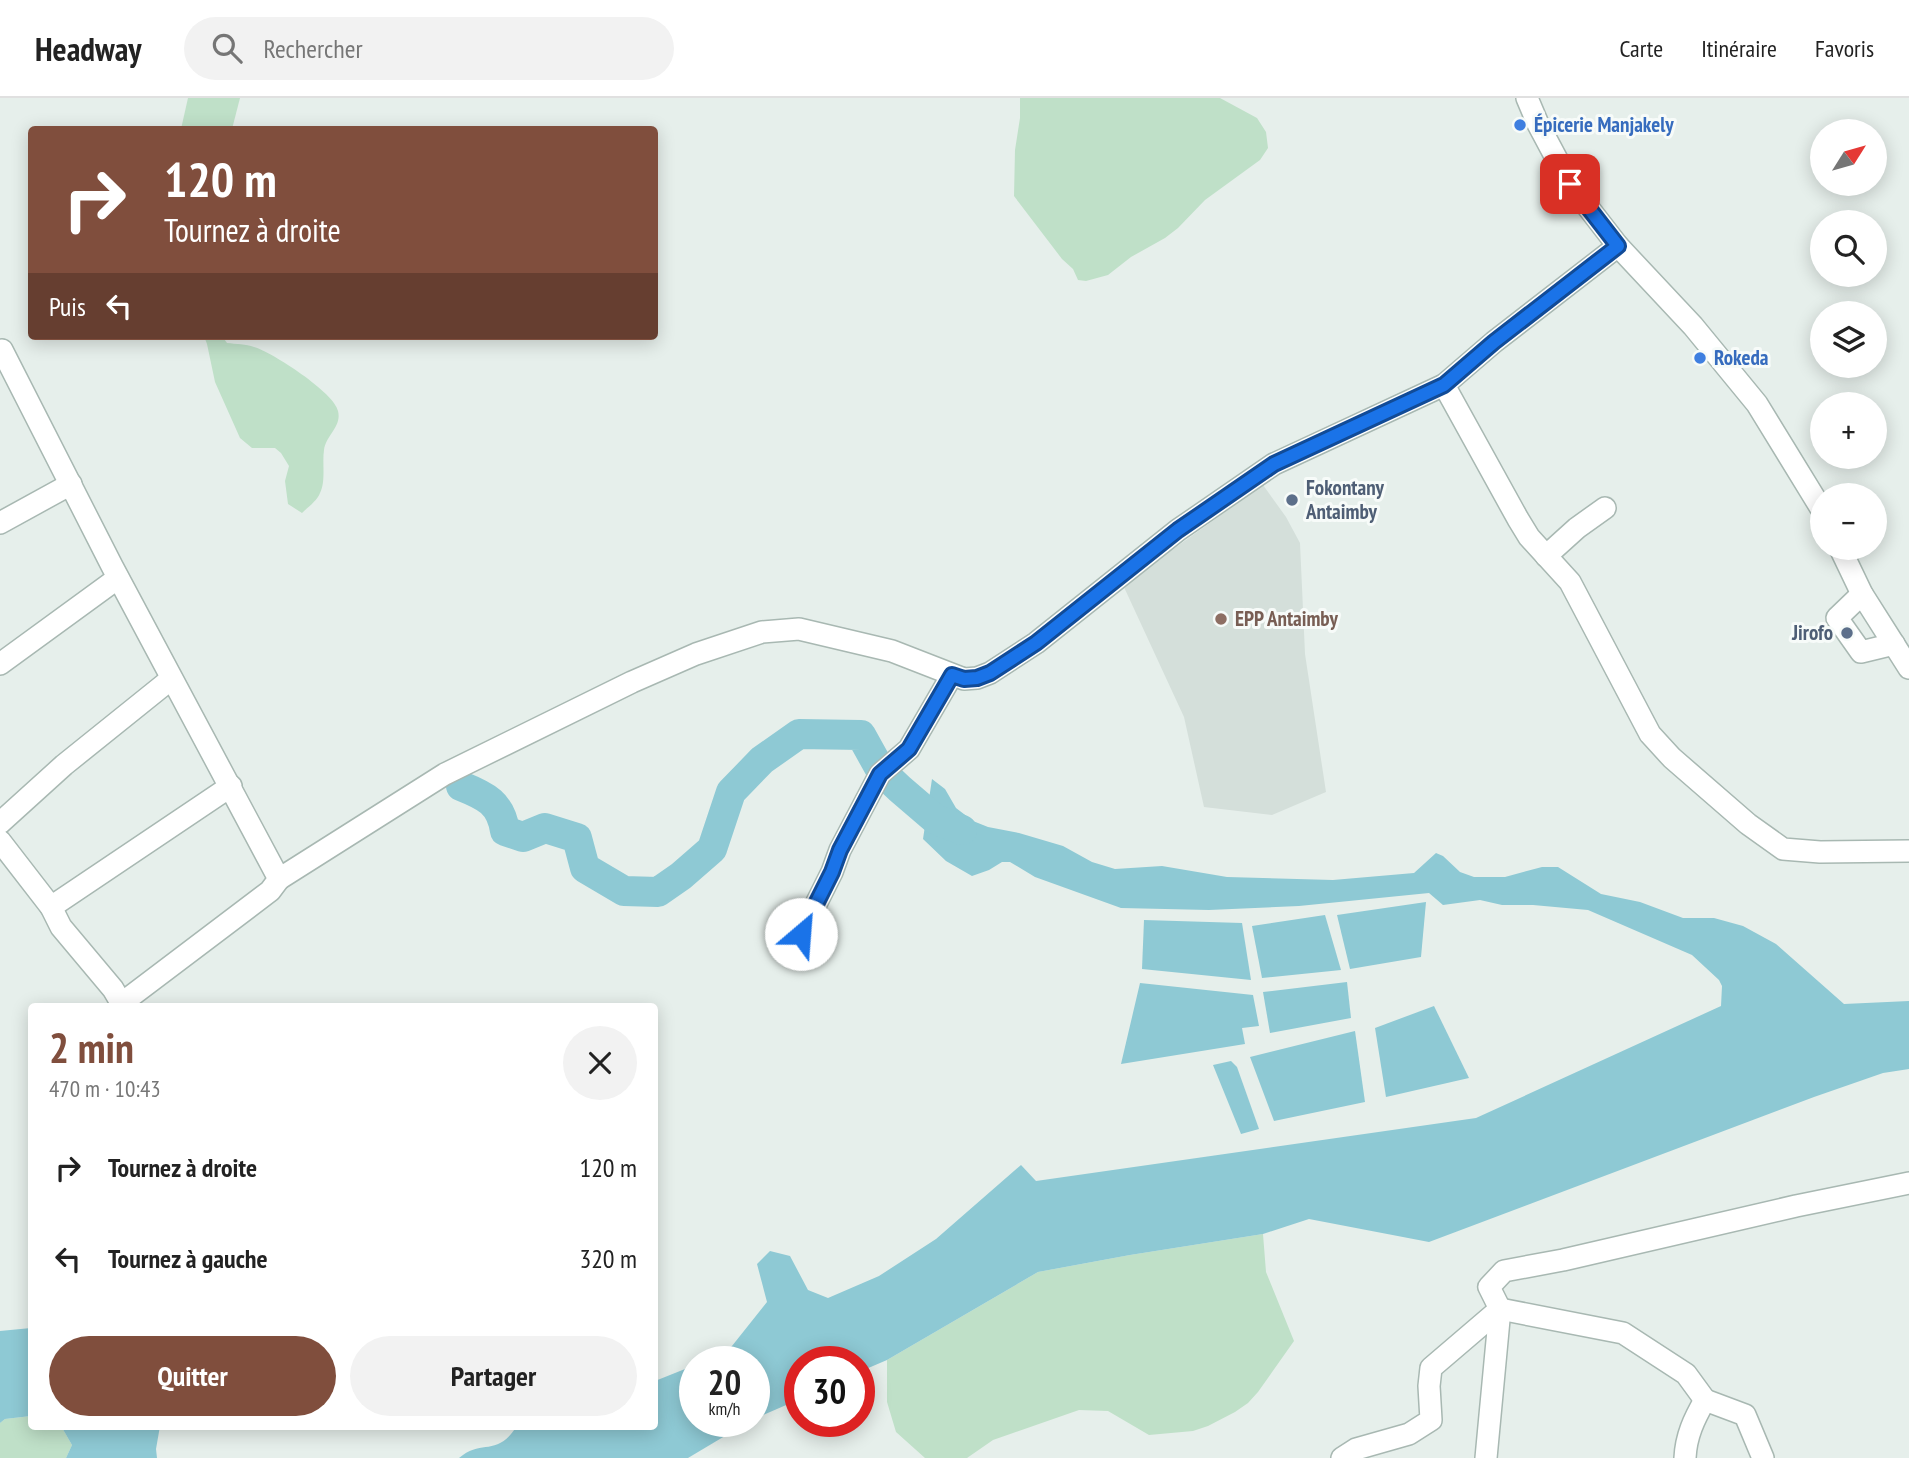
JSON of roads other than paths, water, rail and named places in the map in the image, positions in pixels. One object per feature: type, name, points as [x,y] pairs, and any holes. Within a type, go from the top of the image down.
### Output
[{"type":"street","points":[[1527,98],[1570,184],[1618,246],[1693,326],[1758,404],[1810,489]]},
{"type":"street","points":[[126,1003],[270,891],[279,879],[441,776],[632,682],[696,654],[762,632],[799,629],[892,650],[964,679],[990,673],[1036,643],[1178,530],[1274,464],[1444,385],[1494,342],[1618,246]]},
{"type":"street","points":[[0,352],[2,350],[29,400],[118,578],[279,879]]},
{"type":"street","points":[[1444,385],[1529,537],[1570,582],[1650,734],[1672,758],[1748,824],[1783,849],[1820,852],[1909,851]]},
{"type":"street","points":[[0,523],[71,484]]},
{"type":"street","points":[[1546,556],[1577,528],[1605,508]]},
{"type":"street","points":[[1846,560],[1862,594],[1909,668]]},
{"type":"street","points":[[0,664],[118,578]]},
{"type":"street","points":[[1862,594],[1837,618],[1861,652],[1894,643]]},
{"type":"street","points":[[791,954],[832,872],[840,850],[882,772],[909,749],[952,675]]},
{"type":"street","points":[[0,823],[64,765],[171,679]]},
{"type":"street","points":[[51,907],[231,786]]},
{"type":"street","points":[[0,841],[51,907],[61,927],[122,1003]]},
{"type":"street","points":[[1486,1458],[1500,1309],[1489,1287],[1504,1271],[1909,1182]]},
{"type":"street","points":[[1500,1309],[1623,1333],[1686,1374],[1705,1399],[1745,1415],[1763,1458]]},
{"type":"street","points":[[1342,1458],[1356,1449],[1409,1434],[1431,1420],[1431,1368],[1500,1309]]},
{"type":"street","points":[[1685,1458],[1686,1443],[1693,1420],[1705,1399]]},
{"type":"water","points":[[932,779],[945,789],[956,808],[973,821],[1063,846],[1092,862],[1115,869],[1162,866],[1227,877],[1333,880],[1414,873],[1436,853],[1460,872],[1474,877],[1505,877],[1542,867],[1558,867],[1601,894],[1640,902],[1683,918],[1714,918],[1743,926],[1776,944],[1844,1004],[1909,1001],[1909,1069],[1883,1073],[1814,1097],[1429,1242],[1309,1219],[1263,1234],[1038,1272],[875,1365],[875,1346],[784,1346],[784,1406],[770,1412],[770,1346],[732,1346],[767,1302],[757,1264],[770,1251],[790,1256],[808,1290],[828,1298],[879,1276],[936,1239],[1021,1165],[1036,1181],[1476,1118],[1721,1006],[1722,986],[1719,980],[1692,955],[1588,910],[1502,905],[1480,900],[1443,905],[1429,893],[1299,906],[1209,910],[1121,908],[1035,877],[1010,862],[1002,862],[972,876],[946,861],[923,839]]},
{"type":"water","points":[[1426,902],[1421,957],[1350,969],[1337,915]]},
{"type":"water","points":[[1325,915],[1341,970],[1262,978],[1252,926]]},
{"type":"water","points":[[1144,920],[1242,923],[1251,980],[1142,969]]},
{"type":"water","points":[[1347,982],[1351,1018],[1270,1033],[1263,992]]},
{"type":"water","points":[[1140,983],[1253,995],[1259,1026],[1242,1028],[1245,1044],[1121,1064]]},
{"type":"water","points":[[1434,1006],[1469,1078],[1386,1097],[1375,1028]]},
{"type":"water","points":[[1355,1031],[1365,1102],[1274,1121],[1250,1057]]},
{"type":"water","points":[[1231,1061],[1237,1067],[1259,1129],[1241,1134],[1213,1065]]},
{"type":"water","points":[[28,1328],[28,1416],[5,1419],[0,1423],[0,1331]]},
{"type":"water","points":[[679,1371],[679,1437],[723,1437],[688,1458],[459,1458],[475,1449],[502,1442],[514,1430],[658,1430],[658,1380]]},
{"type":"water","points":[[63,1430],[159,1430],[157,1458],[66,1458],[72,1445]]},
{"type":"waterway","points":[[461,786],[478,793],[496,807],[505,831],[523,837],[545,828],[577,838],[585,868],[624,891],[658,892],[712,849],[731,792],[762,760],[799,734],[861,735],[881,771],[900,789],[935,819],[962,830]]},
{"type":"place","name":"Épicerie Manjakely","points":[[1520,125]]},
{"type":"place","name":"Rokeda","points":[[1700,358]]},
{"type":"place","name":"Fokontany Antaimby","points":[[1292,500]]},
{"type":"place","name":"EPP Antaimby","points":[[1221,619]]},
{"type":"place","name":"Jirofo","points":[[1847,633]]}]
